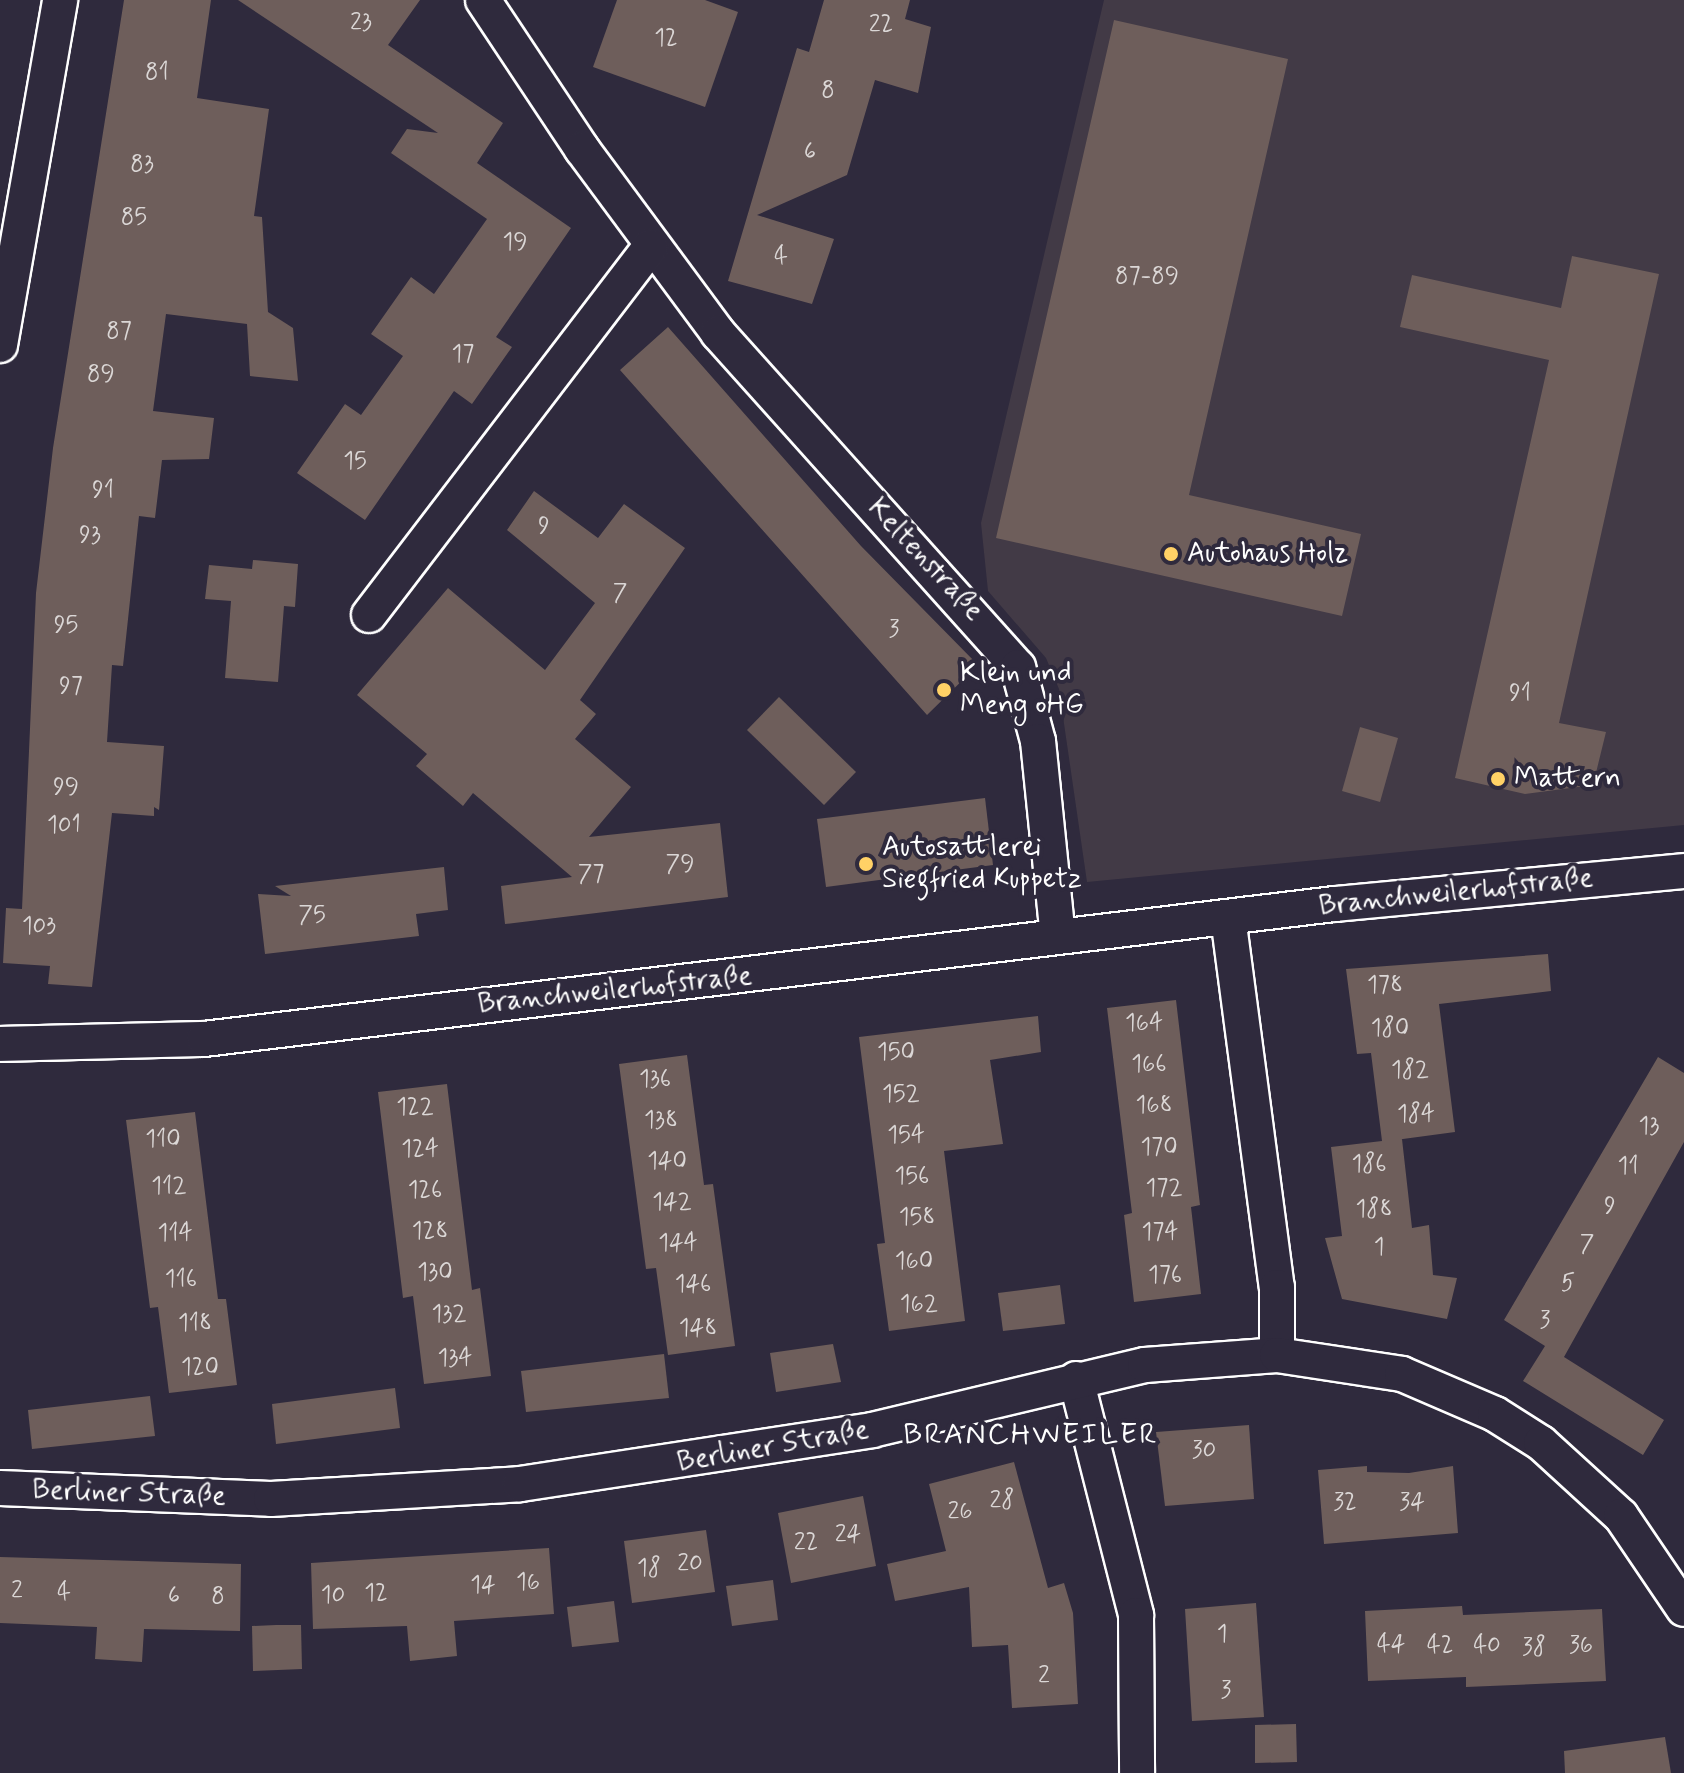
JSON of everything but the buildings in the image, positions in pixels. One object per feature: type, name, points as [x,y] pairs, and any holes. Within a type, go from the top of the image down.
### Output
[{"type":"street","points":[[0,345],[60,0]]},
{"type":"street","name":"Keltenstraße","points":[[483,0],[651,246],[718,333],[963,599],[1018,667],[1036,728],[1058,937]]},
{"type":"street","points":[[369,615],[651,246]]},
{"type":"street","name":"Branchweilerhofstraße","points":[[0,1044],[204,1039],[1228,917],[1684,871]]},
{"type":"street","points":[[1228,917],[1277,1287],[1277,1355]]},
{"type":"street","name":"Berliner Straße","points":[[0,1488],[271,1499],[520,1484],[872,1430],[1076,1379],[1213,1356],[1277,1355],[1402,1374],[1495,1414],[1541,1443],[1621,1516],[1684,1609]]},
{"type":"street","points":[[1076,1379],[1136,1615],[1137,1773]]},
{"type":"shaded area","points":[[1104,0],[1684,0],[1684,825],[1087,882],[1059,689],[1046,658],[988,591],[981,523]]},
{"type":"place","name":"Autohaus Holz","points":[[1171,554]]},
{"type":"place","name":"Klein und Meng oHG","points":[[944,690]]},
{"type":"place","name":"Mattern","points":[[1498,779]]},
{"type":"place","name":"Autosattlerei Siegfried Kuppetz","points":[[866,864]]},
{"type":"district","name":"BRANCHWEILER","points":[[1031,1435]]}]
